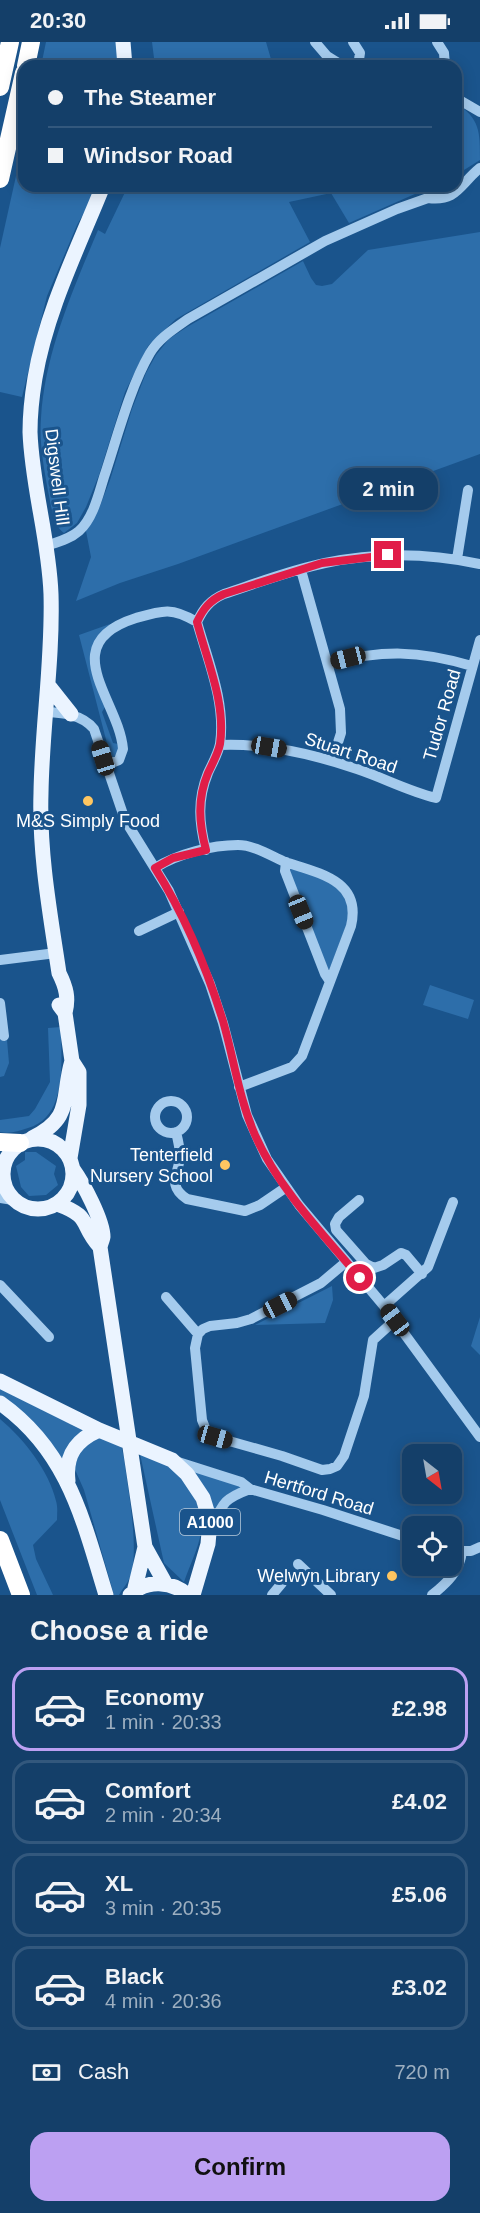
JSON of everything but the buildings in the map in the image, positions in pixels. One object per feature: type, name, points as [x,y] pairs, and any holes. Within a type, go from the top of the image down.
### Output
[{"type":"highway","points":[[0,87],[10,42]]},
{"type":"highway","points":[[27,60],[31,42]]},
{"type":"highway","points":[[0,179],[18,100]]},
{"type":"highway","points":[[0,1142],[25,1141]]},
{"type":"highway","points":[[0,1540],[21,1595]]},
{"type":"main road","points":[[123,42],[124,60]]},
{"type":"main road","name":"Digswell Hill","points":[[72,1061],[65,1013],[58,1004],[56,988],[59,973],[43,854],[41,772],[51,619],[46,546],[34,475],[30,420],[43,343],[59,296],[101,192]]},
{"type":"main road","points":[[48,685],[71,714]]},
{"type":"main road","points":[[72,1061],[79,1072],[80,1094],[70,1189],[57,1204],[42,1210],[26,1208],[7,1199],[7,1192],[1,1178],[6,1157],[25,1141],[51,1127],[60,1115],[67,1096],[72,1061]]},
{"type":"main road","points":[[25,1141],[49,1140],[57,1144],[72,1164],[83,1183],[99,1223],[103,1238],[100,1247]]},
{"type":"main road","points":[[57,1204],[74,1210],[81,1216],[100,1247],[145,1547],[132,1593]]},
{"type":"main road","name":"A1000","points":[[0,1381],[99,1430],[172,1460],[187,1474],[203,1498],[208,1513],[210,1532],[193,1595]]},
{"type":"main road","points":[[0,1403],[21,1418],[60,1466],[70,1488],[106,1595]]},
{"type":"main road","points":[[70,1488],[68,1466],[73,1449],[81,1439],[99,1430]]},
{"type":"main road","points":[[145,1547],[165,1583]]},
{"type":"main road","points":[[132,1593],[149,1585],[165,1583],[188,1595]]},
{"type":"street","points":[[315,42],[333,60]]},
{"type":"street","points":[[354,42],[360,53],[359,60]]},
{"type":"street","points":[[437,42],[444,54],[444,60]]},
{"type":"street","points":[[462,102],[480,112]]},
{"type":"street","points":[[462,180],[480,168]]},
{"type":"street","points":[[46,546],[69,537],[81,530],[85,524],[98,495],[137,380],[151,351],[167,333],[325,241],[428,198],[434,192]]},
{"type":"street","points":[[428,198],[440,200],[456,192]]},
{"type":"street","points":[[457,559],[468,490]]},
{"type":"street","points":[[206,850],[199,822],[200,801],[207,775],[220,745],[219,701],[197,622],[206,607],[218,596],[301,570],[347,559],[388,555],[426,555],[480,564]]},
{"type":"street","points":[[301,570],[328,663],[341,722],[341,733],[332,761]]},
{"type":"street","points":[[106,765],[121,758],[123,745],[97,674],[95,653],[102,638],[116,625],[156,612],[172,611],[197,622]]},
{"type":"street","name":"Tudor Road","points":[[436,798],[480,640]]},
{"type":"street","points":[[328,663],[375,654],[398,653],[434,656],[472,666]]},
{"type":"street","points":[[46,712],[71,714],[86,721],[94,729],[125,820],[179,912],[217,1004],[239,1087],[255,1135],[285,1188],[395,1320],[480,1437]]},
{"type":"street","name":"Stuart Road","points":[[220,745],[269,747],[332,761],[382,778],[416,793],[436,798]]},
{"type":"street","points":[[155,868],[173,858],[206,850],[243,845],[338,882],[353,908],[351,926],[302,1056],[292,1067],[239,1087]]},
{"type":"street","points":[[286,862],[285,871],[329,980]]},
{"type":"street","points":[[140,931],[179,912]]},
{"type":"street","points":[[0,960],[56,953]]},
{"type":"street","points":[[0,1003],[4,1036]]},
{"type":"street","points":[[176,1132],[180,1158],[175,1173],[175,1182],[181,1195],[245,1211],[260,1205],[285,1188]]},
{"type":"street","points":[[359,1200],[339,1217],[335,1224],[336,1230],[366,1264],[374,1268],[401,1253],[423,1274]]},
{"type":"street","points":[[384,1306],[423,1274],[432,1260],[453,1202]]},
{"type":"street","points":[[346,1262],[321,1283],[251,1319],[210,1326],[198,1334],[195,1342],[202,1420],[206,1430],[215,1437],[326,1470],[337,1466],[344,1456],[365,1390],[373,1340],[395,1320]]},
{"type":"street","points":[[0,1285],[49,1337]]},
{"type":"street","points":[[166,1297],[198,1334]]},
{"type":"street","name":"Hertford Road","points":[[172,1460],[241,1482],[250,1489],[402,1536]]},
{"type":"street","name":"Hertford Road","points":[[210,1532],[228,1498],[250,1489]]},
{"type":"street","points":[[462,1550],[480,1547]]},
{"type":"street","points":[[298,1564],[331,1595]]},
{"type":"street","points":[[432,1595],[452,1576]]},
{"type":"street","points":[[272,1595],[282,1583]]},
{"type":"shaded area","points":[[46,42],[118,42],[119,60],[42,60]]},
{"type":"shaded area","points":[[152,42],[266,42],[271,60],[154,60]]},
{"type":"shaded area","points":[[462,108],[474,120],[477,127],[480,160],[462,171]]},
{"type":"shaded area","points":[[18,167],[18,192],[94,192],[77,225],[47,296],[22,397],[0,392],[0,248]]},
{"type":"shaded area","points":[[125,192],[419,192],[349,223],[331,193],[289,202],[310,242],[176,319],[148,346],[125,392],[99,475],[86,507],[77,523],[64,533],[57,525],[53,514],[41,446],[44,393],[54,345],[79,275],[98,230],[105,234]]},
{"type":"shaded area","points":[[480,232],[480,454],[120,583],[76,601],[91,557],[86,531],[100,506],[110,480],[146,373],[156,355],[169,339],[303,261],[316,285],[322,286],[332,284],[368,250]]},
{"type":"shaded area","points":[[110,624],[100,634],[95,644],[105,707],[102,712],[113,743],[118,744],[119,750],[111,759],[79,635]]},
{"type":"shaded area","points":[[293,868],[323,879],[338,889],[344,897],[349,918],[329,971],[290,877],[290,870]]},
{"type":"shaded area","points":[[430,985],[474,1000],[468,1019],[423,1005]]},
{"type":"shaded area","points":[[61,1027],[60,1086],[50,1112],[41,1122],[28,1128],[0,1132],[0,1120],[29,1116],[35,1109],[50,1082],[48,1028]]},
{"type":"shaded area","points":[[0,1040],[7,1040],[9,1063],[4,1076],[0,1077]]},
{"type":"shaded area","points":[[25,1152],[36,1152],[56,1166],[54,1174],[58,1185],[46,1195],[29,1196],[21,1187],[16,1166],[25,1160]]},
{"type":"shaded area","points":[[332,1286],[333,1300],[325,1323],[255,1325]]},
{"type":"shaded area","points":[[480,1317],[480,1355],[471,1346]]},
{"type":"shaded area","points":[[0,1388],[89,1431],[65,1463],[0,1397]]},
{"type":"shaded area","points":[[0,1419],[34,1456],[53,1490],[57,1520],[33,1545],[36,1559],[53,1595],[37,1595],[0,1500]]},
{"type":"shaded area","points":[[97,1437],[121,1445],[128,1486],[132,1518],[133,1563],[130,1578],[119,1595],[114,1595],[84,1490],[73,1465],[75,1454]]},
{"type":"shaded area","points":[[140,1454],[166,1464],[173,1470],[187,1485],[197,1503],[201,1532],[184,1582],[164,1563]]},
{"type":"shaded area","points":[[192,1470],[240,1488],[226,1495],[214,1511]]},
{"type":"place","name":"M&S Simply Food","points":[[88,801]]},
{"type":"place","name":"Tenterfield Nursery School","points":[[225,1165]]},
{"type":"place","name":"Welwyn Library","points":[[392,1576]]},
{"type":"route","points":[[360,1278],[285,1188],[260,1146],[244,1106],[216,1000],[174,901],[155,868],[173,858],[206,850],[199,822],[200,801],[207,775],[220,745],[219,701],[197,622],[206,607],[218,596],[322,563],[388,555]]}]
